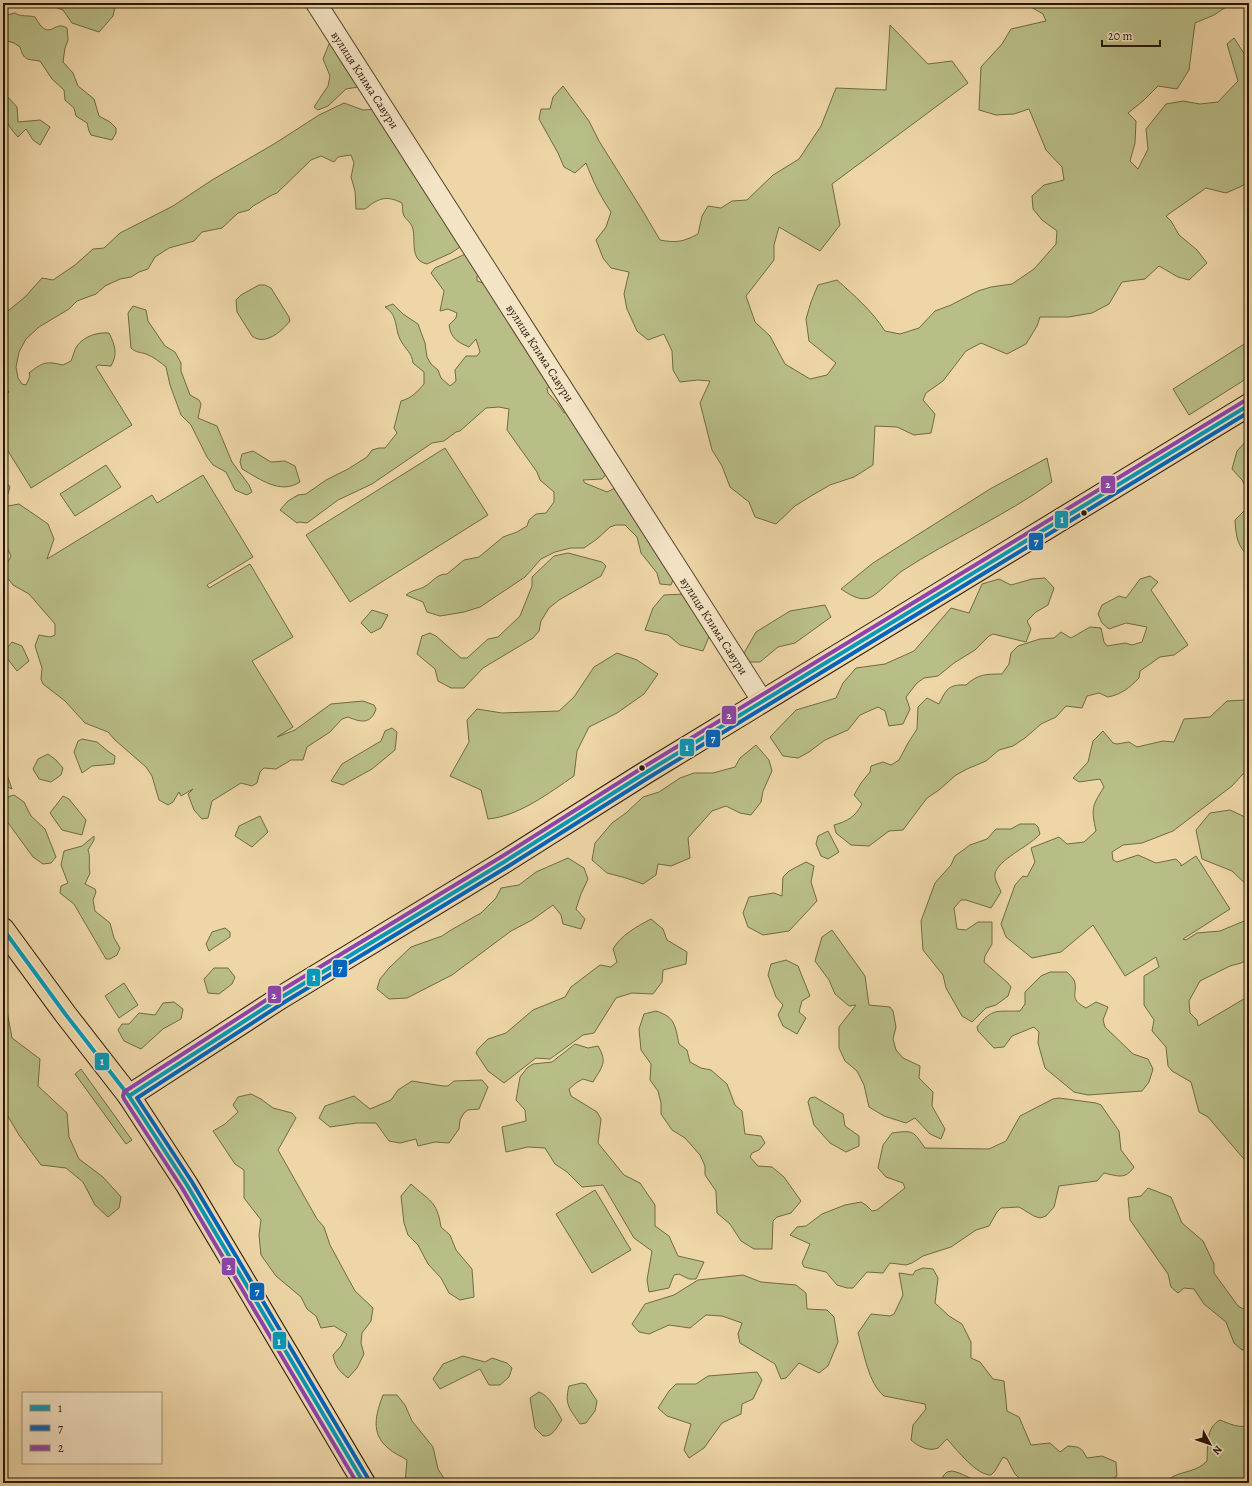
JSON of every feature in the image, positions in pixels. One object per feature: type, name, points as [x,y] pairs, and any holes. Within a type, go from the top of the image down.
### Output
[{"type":"main road","points":[[129,1096],[280,998],[504,862],[645,773],[1249,405]]},
{"type":"main road","points":[[3,929],[66,1015],[129,1096],[188,1185],[364,1483]]},
{"type":"street","name":"вулиця Клима Савури","points":[[316,3],[763,702]]},
{"type":"green space","points":[[51,3],[112,3],[115,7],[113,16],[99,32],[72,23],[63,10],[55,7]]},
{"type":"green space","points":[[1030,3],[1232,3],[1214,15],[1195,23],[1189,70],[1177,89],[1158,86],[1128,113],[1136,121],[1135,143],[1130,161],[1138,169],[1148,149],[1146,129],[1166,104],[1183,101],[1200,104],[1218,102],[1238,81],[1227,44],[1234,38],[1245,55],[1249,58],[1249,179],[1242,186],[1226,193],[1206,188],[1166,216],[1171,221],[1179,235],[1197,250],[1207,263],[1189,280],[1178,277],[1159,266],[1145,279],[1122,282],[1109,304],[1092,313],[1069,317],[1040,317],[1037,326],[1026,344],[1007,354],[981,343],[966,351],[943,381],[926,393],[923,400],[935,414],[931,433],[914,435],[897,427],[875,426],[873,465],[854,477],[830,485],[811,496],[795,506],[776,524],[755,517],[749,502],[730,487],[722,466],[712,450],[700,403],[710,381],[698,380],[680,382],[673,370],[672,351],[664,334],[648,340],[637,331],[627,309],[624,294],[629,272],[611,268],[603,258],[596,240],[606,227],[611,212],[603,200],[586,163],[575,173],[564,167],[539,119],[541,109],[550,109],[553,97],[563,86],[589,121],[599,141],[660,240],[679,241],[688,239],[698,234],[702,216],[708,206],[721,208],[732,201],[747,200],[773,175],[799,159],[821,126],[836,88],[886,90],[890,25],[928,64],[952,61],[968,83],[832,184],[840,225],[820,251],[779,227],[774,245],[774,260],[746,296],[755,322],[770,336],[785,364],[810,379],[827,375],[836,363],[809,341],[806,319],[818,285],[837,280],[869,310],[885,331],[900,334],[919,328],[935,311],[951,305],[978,291],[991,287],[1012,284],[1034,269],[1056,244],[1057,231],[1042,220],[1033,209],[1032,196],[1044,185],[1064,180],[1062,167],[1046,150],[1029,109],[1014,114],[996,115],[979,110],[981,67],[1002,44],[1011,29],[1046,21],[1043,14],[1031,7]]},
{"type":"green space","points":[[15,13],[35,17],[44,29],[48,30],[58,26],[67,28],[68,40],[63,62],[73,73],[78,86],[94,99],[99,116],[110,122],[116,128],[116,133],[112,140],[91,135],[87,123],[76,116],[74,108],[65,100],[64,90],[52,79],[40,61],[25,57],[20,47],[14,43],[4,40],[3,16]]},
{"type":"green space","points":[[329,44],[347,50],[364,86],[346,89],[328,106],[318,110],[314,107],[328,86],[330,76],[323,59]]},
{"type":"green space","points":[[3,89],[6,95],[17,107],[18,122],[40,120],[50,127],[40,145],[33,140],[26,129],[18,137],[9,125],[4,115]]},
{"type":"green space","points":[[344,103],[363,110],[378,109],[463,245],[451,253],[427,264],[421,262],[415,253],[412,226],[404,216],[402,203],[387,198],[374,202],[365,209],[356,209],[355,191],[351,177],[354,163],[351,155],[338,157],[334,162],[321,156],[311,160],[277,193],[253,206],[249,210],[238,213],[222,228],[202,232],[194,241],[169,248],[155,257],[148,269],[131,277],[120,279],[105,286],[96,294],[77,301],[69,309],[39,327],[26,339],[19,352],[16,367],[18,378],[22,384],[26,385],[30,376],[29,373],[41,365],[45,363],[52,363],[63,365],[71,361],[76,348],[87,337],[100,333],[109,333],[115,350],[113,362],[111,366],[98,365],[96,367],[132,425],[31,488],[3,443],[3,397],[9,392],[3,385],[3,315],[25,297],[42,278],[53,280],[75,265],[93,249],[104,248],[120,233],[173,206],[212,180],[274,144],[319,115]]},
{"type":"green space","points":[[472,251],[486,269],[477,276],[477,281],[483,283],[555,384],[547,388],[548,393],[564,413],[578,410],[607,473],[602,479],[583,480],[585,483],[607,492],[617,487],[676,572],[671,585],[660,584],[657,573],[641,553],[637,537],[625,525],[616,525],[610,527],[584,548],[571,548],[555,552],[541,559],[525,577],[480,607],[464,612],[440,616],[427,612],[423,602],[406,595],[424,587],[440,575],[447,574],[464,560],[479,557],[503,537],[517,532],[527,526],[529,520],[536,514],[546,513],[554,502],[554,492],[540,480],[537,472],[507,430],[509,409],[499,407],[486,408],[460,431],[456,432],[444,441],[432,443],[372,484],[338,500],[307,523],[297,523],[280,510],[288,501],[298,495],[306,494],[326,480],[348,469],[367,457],[372,450],[385,448],[397,433],[394,428],[401,401],[417,392],[424,384],[424,372],[413,363],[410,354],[399,336],[392,314],[385,307],[393,304],[403,314],[418,324],[425,343],[427,357],[431,364],[438,370],[441,378],[450,386],[456,381],[455,370],[466,356],[477,356],[480,352],[476,339],[469,347],[458,341],[451,333],[449,325],[456,318],[457,313],[448,309],[440,311],[444,291],[431,273],[435,268]]},
{"type":"green space","points":[[259,285],[265,285],[271,288],[290,321],[277,333],[267,339],[257,339],[252,336],[237,312],[236,300],[241,295]]},
{"type":"green space","points":[[133,306],[146,310],[148,321],[165,346],[175,352],[181,363],[181,371],[190,395],[199,400],[201,404],[198,418],[217,426],[232,462],[249,485],[252,492],[247,495],[235,490],[226,472],[213,465],[207,457],[191,425],[181,415],[170,385],[166,367],[152,357],[144,353],[137,352],[131,348],[128,313]]},
{"type":"green space","points":[[1249,341],[1249,377],[1189,415],[1173,389]]},
{"type":"green space","points":[[1249,438],[1249,494],[1242,480],[1232,469],[1237,451]]},
{"type":"green space","points":[[445,448],[488,515],[350,602],[306,535]]},
{"type":"green space","points":[[253,451],[271,462],[285,461],[295,466],[300,482],[293,486],[278,486],[263,481],[242,469],[240,462],[242,454]]},
{"type":"green space","points":[[1047,458],[1052,482],[1016,506],[921,559],[902,571],[881,590],[869,598],[857,598],[841,589],[873,563],[990,489]]},
{"type":"green space","points":[[106,465],[121,487],[75,516],[60,494]]},
{"type":"green space","points":[[3,466],[5,480],[10,487],[8,494],[3,496]]},
{"type":"green space","points":[[203,475],[253,557],[207,585],[209,588],[250,564],[293,637],[252,661],[293,727],[277,737],[295,730],[331,704],[363,701],[374,705],[376,709],[371,718],[365,721],[348,717],[342,719],[330,732],[307,747],[303,760],[291,760],[276,769],[264,768],[260,772],[257,783],[252,786],[241,783],[212,801],[208,818],[202,819],[194,810],[188,794],[193,789],[181,796],[179,792],[173,802],[168,805],[159,800],[152,776],[146,767],[108,732],[85,723],[65,701],[43,684],[41,679],[42,668],[35,646],[39,635],[50,637],[55,635],[55,624],[29,594],[13,585],[6,576],[4,570],[11,556],[3,539],[3,510],[8,506],[19,504],[48,524],[54,539],[47,559],[152,495],[157,503]]},
{"type":"green space","points":[[1244,511],[1249,511],[1249,557],[1240,545],[1236,531],[1235,520]]},
{"type":"green space","points":[[568,553],[602,562],[606,566],[601,576],[559,600],[549,608],[541,621],[539,631],[533,638],[483,668],[464,688],[451,688],[438,681],[435,669],[417,654],[422,636],[430,633],[436,636],[461,658],[467,658],[488,639],[498,637],[520,616],[532,586],[532,577],[554,556]]},
{"type":"green space","points":[[1150,576],[1158,582],[1151,590],[1188,645],[1174,655],[1160,657],[1140,671],[1139,678],[1121,692],[1108,697],[1099,693],[1087,696],[1082,708],[1066,706],[1056,717],[1041,724],[1013,746],[999,750],[986,761],[956,775],[927,798],[903,830],[889,831],[869,846],[851,845],[836,833],[834,825],[851,818],[862,804],[854,795],[870,772],[871,766],[883,762],[891,765],[899,760],[917,729],[918,707],[927,698],[939,704],[948,689],[951,687],[966,685],[982,675],[1002,674],[1009,664],[1011,653],[1018,646],[1040,639],[1054,638],[1061,632],[1071,638],[1090,627],[1101,628],[1104,642],[1107,646],[1125,643],[1132,645],[1142,642],[1147,627],[1126,623],[1109,629],[1102,623],[1098,614],[1102,605],[1119,596],[1126,598],[1140,579]]},
{"type":"green space","points":[[1045,578],[1054,588],[1048,605],[1036,612],[1027,621],[1031,629],[1026,642],[993,634],[975,650],[954,663],[938,676],[924,678],[917,683],[906,697],[910,709],[903,724],[889,726],[885,711],[878,707],[860,715],[848,730],[825,740],[798,758],[783,756],[770,737],[796,710],[836,698],[843,683],[856,668],[885,664],[914,651],[951,608],[969,613],[982,584],[999,579],[1011,585],[1032,579]]},
{"type":"green space","points":[[684,594],[711,632],[703,651],[680,645],[668,635],[645,630],[653,608],[664,595]]},
{"type":"green space","points":[[825,605],[831,617],[795,643],[778,647],[760,662],[747,662],[744,653],[756,632],[790,611]]},
{"type":"green space","points":[[372,610],[388,615],[381,628],[371,633],[361,623]]},
{"type":"green space","points":[[12,642],[22,646],[29,661],[17,671],[3,653]]},
{"type":"green space","points":[[617,653],[637,660],[658,674],[644,694],[617,713],[589,727],[577,751],[574,776],[522,809],[500,817],[488,819],[481,790],[450,776],[469,742],[467,720],[477,709],[502,713],[559,711],[574,697],[594,667]]},
{"type":"green space","points":[[1249,698],[1249,770],[1232,786],[1173,831],[1142,843],[1123,845],[1112,852],[1113,860],[1117,862],[1138,855],[1156,863],[1176,859],[1181,866],[1196,856],[1230,909],[1183,939],[1186,940],[1197,933],[1220,931],[1249,919],[1249,959],[1230,966],[1200,981],[1189,1001],[1190,1013],[1197,1020],[1198,1026],[1249,996],[1249,1165],[1208,1117],[1199,1112],[1191,1082],[1172,1071],[1168,1066],[1166,1047],[1152,1031],[1154,1020],[1144,1005],[1144,976],[1159,967],[1156,957],[1125,976],[1093,925],[1061,952],[1032,958],[1006,937],[1001,924],[1015,885],[1023,876],[1027,877],[1035,862],[1031,848],[1059,837],[1067,844],[1084,842],[1096,831],[1093,812],[1095,803],[1104,787],[1100,779],[1079,782],[1073,778],[1088,762],[1093,741],[1103,731],[1113,743],[1117,744],[1129,742],[1137,747],[1163,741],[1174,742],[1184,719],[1210,717],[1227,701],[1245,700]]},
{"type":"green space","points":[[392,728],[397,732],[395,750],[372,769],[343,785],[331,781],[342,764],[381,741],[385,731]]},
{"type":"green space","points":[[82,739],[97,742],[115,756],[114,764],[92,766],[82,773],[74,752],[78,741]]},
{"type":"green space","points":[[756,745],[769,760],[772,771],[763,791],[761,802],[751,815],[740,813],[726,806],[712,811],[688,838],[690,858],[671,866],[658,864],[656,875],[643,884],[607,873],[592,860],[595,843],[612,823],[626,813],[643,797],[659,792],[680,778],[694,773],[713,773],[735,767],[740,758]]},
{"type":"green space","points":[[48,754],[63,768],[61,775],[51,782],[39,779],[33,769],[38,759]]},
{"type":"green space","points":[[3,763],[12,789],[3,785]]},
{"type":"green space","points":[[14,795],[24,802],[31,816],[45,829],[56,857],[51,863],[43,864],[33,857],[3,816],[3,809],[7,797]]},
{"type":"green space","points":[[63,796],[69,799],[86,820],[82,835],[62,830],[50,813]]},
{"type":"green space","points":[[1230,810],[1245,817],[1249,826],[1249,887],[1232,871],[1202,859],[1196,830],[1210,813]]},
{"type":"green space","points":[[260,816],[268,832],[252,847],[235,836],[239,826]]},
{"type":"green space","points":[[1020,824],[1035,824],[1038,827],[1040,834],[1007,858],[997,869],[995,878],[1001,892],[991,908],[966,900],[961,900],[954,908],[957,929],[966,930],[978,922],[992,922],[992,944],[985,956],[984,962],[1011,987],[1008,996],[996,1005],[986,1008],[972,1022],[962,1016],[946,988],[943,975],[923,950],[921,921],[935,883],[951,865],[955,856],[970,845],[987,839],[996,829],[1011,829]]},
{"type":"green space","points":[[828,831],[839,852],[828,859],[821,856],[816,844],[818,836]]},
{"type":"green space","points":[[94,836],[94,840],[88,850],[90,873],[85,884],[95,889],[96,892],[93,900],[95,911],[110,923],[114,938],[120,948],[117,955],[110,959],[106,959],[74,904],[60,893],[61,886],[68,883],[61,865],[64,851],[82,846]]},
{"type":"green space","points":[[568,858],[584,868],[588,879],[576,909],[585,919],[581,929],[563,924],[561,915],[553,905],[532,920],[511,931],[452,975],[407,998],[389,999],[377,989],[380,979],[411,947],[442,936],[481,913],[496,898],[501,888],[519,885],[536,872]]},
{"type":"green space","points":[[806,862],[814,866],[811,882],[817,901],[789,931],[763,935],[748,927],[743,913],[749,897],[774,893],[782,896],[783,877],[789,871]]},
{"type":"green space","points":[[651,919],[663,929],[667,940],[687,952],[686,964],[663,970],[662,982],[653,994],[632,993],[616,998],[594,1033],[583,1035],[550,1059],[536,1058],[504,1083],[488,1071],[476,1053],[488,1039],[506,1033],[533,1010],[565,997],[571,987],[600,965],[611,967],[617,962],[613,949],[616,944],[629,932]]},
{"type":"green space","points":[[225,928],[230,932],[230,937],[209,951],[206,944],[212,932]]},
{"type":"green space","points":[[832,930],[865,976],[869,1005],[890,1007],[893,1011],[896,1027],[893,1039],[896,1050],[903,1058],[920,1066],[919,1078],[933,1092],[932,1106],[945,1129],[941,1139],[930,1134],[915,1118],[906,1123],[884,1116],[869,1107],[864,1085],[857,1071],[845,1061],[839,1048],[839,1027],[856,1005],[849,1006],[835,994],[829,980],[815,961],[822,937]]},
{"type":"green space","points":[[786,960],[798,966],[810,996],[802,1001],[799,1012],[806,1018],[797,1034],[783,1026],[778,1015],[783,1005],[776,997],[768,975],[771,964]]},
{"type":"green space","points":[[214,968],[228,968],[235,977],[232,984],[219,994],[208,993],[204,979]]},
{"type":"green space","points":[[1050,972],[1067,972],[1074,980],[1075,998],[1086,1008],[1096,1002],[1108,1007],[1103,1020],[1105,1027],[1133,1054],[1148,1059],[1153,1069],[1149,1082],[1142,1091],[1088,1095],[1074,1092],[1045,1068],[1038,1043],[1039,1032],[1034,1027],[1012,1036],[1004,1047],[994,1048],[978,1031],[977,1027],[987,1016],[992,1013],[1001,1011],[1020,1011],[1025,1004],[1025,992],[1041,976]]},
{"type":"green space","points":[[124,983],[138,1005],[119,1018],[105,996]]},
{"type":"green space","points":[[174,1002],[183,1009],[181,1019],[163,1029],[141,1049],[124,1041],[118,1030],[122,1024],[129,1024],[139,1013],[155,1015],[163,1003]]},
{"type":"green space","points":[[3,1006],[7,1011],[12,1038],[40,1059],[38,1086],[67,1113],[69,1137],[79,1159],[103,1177],[121,1197],[119,1208],[108,1217],[95,1205],[83,1182],[66,1168],[41,1165],[19,1135],[3,1108]]},
{"type":"green space","points":[[656,1011],[671,1019],[675,1027],[679,1044],[687,1050],[690,1062],[701,1068],[711,1070],[727,1084],[735,1105],[742,1111],[745,1134],[761,1136],[765,1143],[759,1150],[752,1153],[750,1157],[758,1166],[772,1167],[784,1177],[801,1201],[791,1213],[777,1217],[773,1221],[772,1249],[754,1249],[741,1241],[730,1224],[717,1213],[716,1191],[705,1175],[705,1166],[700,1155],[685,1138],[672,1130],[661,1114],[661,1103],[658,1091],[650,1080],[651,1064],[641,1050],[639,1029],[644,1014]]},
{"type":"green space","points":[[575,1044],[588,1048],[598,1046],[603,1057],[603,1064],[593,1082],[583,1079],[569,1089],[571,1096],[597,1112],[601,1119],[598,1143],[624,1175],[640,1183],[655,1205],[655,1226],[669,1236],[678,1256],[704,1262],[696,1279],[689,1279],[679,1274],[674,1275],[669,1288],[649,1292],[647,1280],[652,1251],[634,1238],[603,1185],[582,1187],[567,1172],[555,1164],[545,1148],[528,1147],[506,1152],[502,1127],[526,1121],[525,1110],[516,1100],[520,1077],[527,1068],[533,1064],[552,1062]]},
{"type":"green space","points":[[81,1069],[132,1140],[126,1144],[75,1074]]},
{"type":"green space","points":[[482,1080],[488,1087],[479,1109],[468,1110],[464,1113],[460,1120],[459,1129],[449,1143],[435,1142],[418,1146],[416,1139],[400,1143],[389,1141],[376,1123],[357,1123],[330,1127],[319,1118],[325,1106],[354,1096],[370,1109],[391,1100],[398,1090],[412,1081],[448,1086],[454,1081]]},
{"type":"green space","points":[[251,1094],[273,1108],[292,1113],[296,1118],[278,1150],[317,1219],[324,1227],[330,1245],[355,1291],[373,1308],[371,1321],[362,1333],[361,1343],[364,1354],[357,1368],[348,1378],[338,1368],[333,1355],[341,1346],[347,1334],[334,1326],[321,1328],[316,1316],[307,1309],[301,1297],[276,1276],[261,1255],[259,1235],[261,1220],[244,1198],[244,1170],[235,1164],[213,1131],[225,1124],[238,1112],[233,1105],[238,1097]]},
{"type":"green space","points":[[815,1097],[843,1114],[845,1126],[859,1136],[859,1146],[846,1152],[830,1143],[814,1125],[808,1102],[810,1098]]},
{"type":"green space","points":[[1059,1098],[1101,1105],[1119,1131],[1121,1150],[1134,1167],[1131,1171],[1121,1176],[1104,1173],[1097,1181],[1059,1186],[1054,1207],[1046,1216],[1040,1218],[1019,1207],[1001,1208],[989,1226],[976,1230],[951,1247],[923,1256],[906,1265],[890,1263],[883,1273],[867,1272],[853,1288],[837,1285],[826,1272],[804,1267],[802,1263],[810,1244],[790,1235],[797,1227],[806,1226],[822,1214],[845,1205],[861,1202],[872,1211],[877,1210],[905,1188],[903,1183],[886,1177],[878,1168],[883,1145],[892,1133],[912,1133],[918,1138],[925,1148],[989,1149],[1006,1141],[1020,1116],[1053,1099]]},
{"type":"green space","points":[[411,1184],[434,1206],[437,1211],[441,1227],[450,1235],[456,1250],[472,1269],[474,1297],[460,1300],[449,1293],[441,1278],[428,1264],[418,1245],[408,1235],[404,1223],[401,1196]]},
{"type":"green space","points":[[1148,1188],[1171,1197],[1182,1223],[1203,1241],[1214,1264],[1214,1273],[1238,1306],[1249,1312],[1249,1348],[1242,1350],[1234,1343],[1226,1322],[1204,1304],[1194,1289],[1184,1288],[1178,1293],[1171,1287],[1168,1274],[1130,1220],[1128,1198],[1141,1196]]},
{"type":"green space","points":[[595,1190],[631,1250],[592,1273],[556,1214]]},
{"type":"green space","points":[[923,1268],[933,1269],[938,1278],[935,1303],[949,1316],[962,1324],[971,1342],[971,1358],[980,1362],[993,1379],[1004,1381],[1007,1411],[1019,1417],[1031,1445],[1050,1443],[1060,1452],[1068,1446],[1080,1448],[1087,1458],[1102,1456],[1116,1462],[1117,1476],[1106,1483],[1053,1483],[1043,1479],[1023,1482],[1015,1474],[1007,1459],[1003,1457],[991,1475],[985,1474],[973,1467],[947,1439],[935,1449],[927,1449],[911,1440],[913,1425],[926,1409],[925,1404],[884,1396],[870,1375],[858,1333],[871,1314],[890,1316],[894,1314],[903,1295],[899,1273],[913,1275],[915,1271]]},
{"type":"green space","points":[[743,1275],[761,1282],[796,1285],[806,1293],[807,1309],[827,1310],[834,1317],[838,1342],[828,1366],[819,1373],[799,1363],[786,1378],[781,1379],[775,1364],[740,1343],[738,1334],[742,1323],[722,1316],[706,1315],[690,1328],[669,1325],[649,1334],[639,1332],[632,1324],[645,1304],[674,1295],[698,1280]]},
{"type":"green space","points":[[463,1356],[485,1362],[492,1358],[507,1363],[512,1368],[509,1377],[500,1385],[489,1385],[480,1369],[440,1389],[433,1379],[443,1364]]},
{"type":"green space","points":[[757,1372],[762,1380],[753,1399],[742,1404],[741,1414],[722,1423],[704,1448],[689,1458],[684,1450],[691,1424],[667,1416],[658,1408],[669,1391],[676,1384],[696,1384],[708,1376]]},
{"type":"green space","points":[[582,1383],[586,1384],[597,1401],[595,1411],[586,1423],[580,1424],[569,1406],[567,1398],[569,1386]]},
{"type":"green space","points":[[539,1392],[550,1400],[562,1420],[552,1433],[546,1436],[543,1436],[535,1428],[530,1398]]},
{"type":"green space","points":[[383,1395],[397,1395],[405,1405],[412,1421],[433,1447],[438,1469],[447,1483],[405,1483],[407,1460],[388,1448],[382,1442],[377,1430],[376,1423],[378,1409]]},
{"type":"green space","points":[[1220,1420],[1238,1426],[1246,1426],[1249,1424],[1249,1483],[1162,1483],[1174,1476],[1200,1467],[1207,1461],[1208,1438],[1215,1423]]},
{"type":"green space","points":[[952,1471],[981,1482],[998,1483],[942,1483],[943,1476],[947,1472]]},
{"type":"transit line","name":"2","points":[[357,1483],[182,1188],[124,1099],[124,1092],[277,993],[501,857],[642,768],[1246,400]]},
{"type":"transit line","name":"1","points":[[129,1096],[280,998],[504,862],[645,773],[1249,405]]},
{"type":"transit line","name":"7","points":[[369,1480],[192,1182],[137,1098],[283,1003],[507,867],[648,778],[1249,412]]},
{"type":"transit line","name":"1","points":[[3,929],[66,1015],[129,1096],[187,1185],[364,1483]]}]
